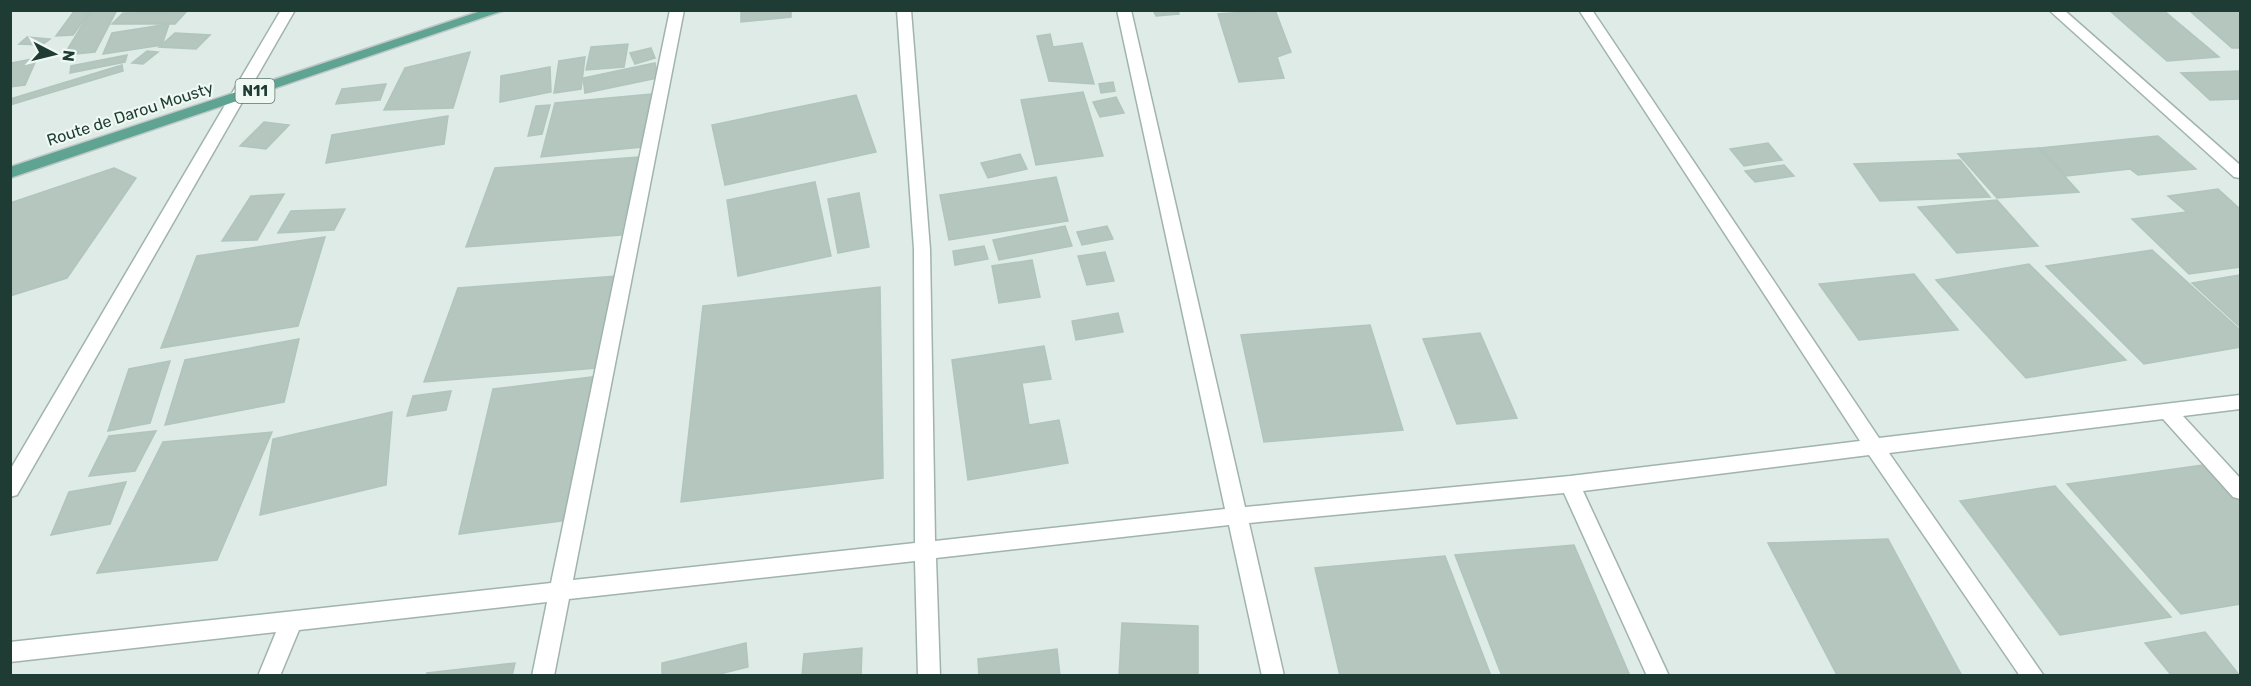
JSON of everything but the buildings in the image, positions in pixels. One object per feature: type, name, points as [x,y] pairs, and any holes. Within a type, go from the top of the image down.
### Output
[{"type":"main road","name":"Route de Darou Mousty","points":[[10,173],[499,10]]},
{"type":"street","points":[[10,489],[288,10]]},
{"type":"street","points":[[543,675],[677,10]]},
{"type":"street","points":[[904,10],[922,249],[925,550],[929,675]]},
{"type":"street","points":[[1124,10],[1274,675]]},
{"type":"street","points":[[1585,10],[1875,448],[2033,675]]},
{"type":"street","points":[[2055,10],[2241,173]]},
{"type":"street","points":[[10,652],[1237,516],[1570,484],[2241,402]]},
{"type":"street","points":[[2166,411],[2241,491]]},
{"type":"street","points":[[1570,484],[1658,675]]},
{"type":"street","points":[[269,675],[292,621]]}]
